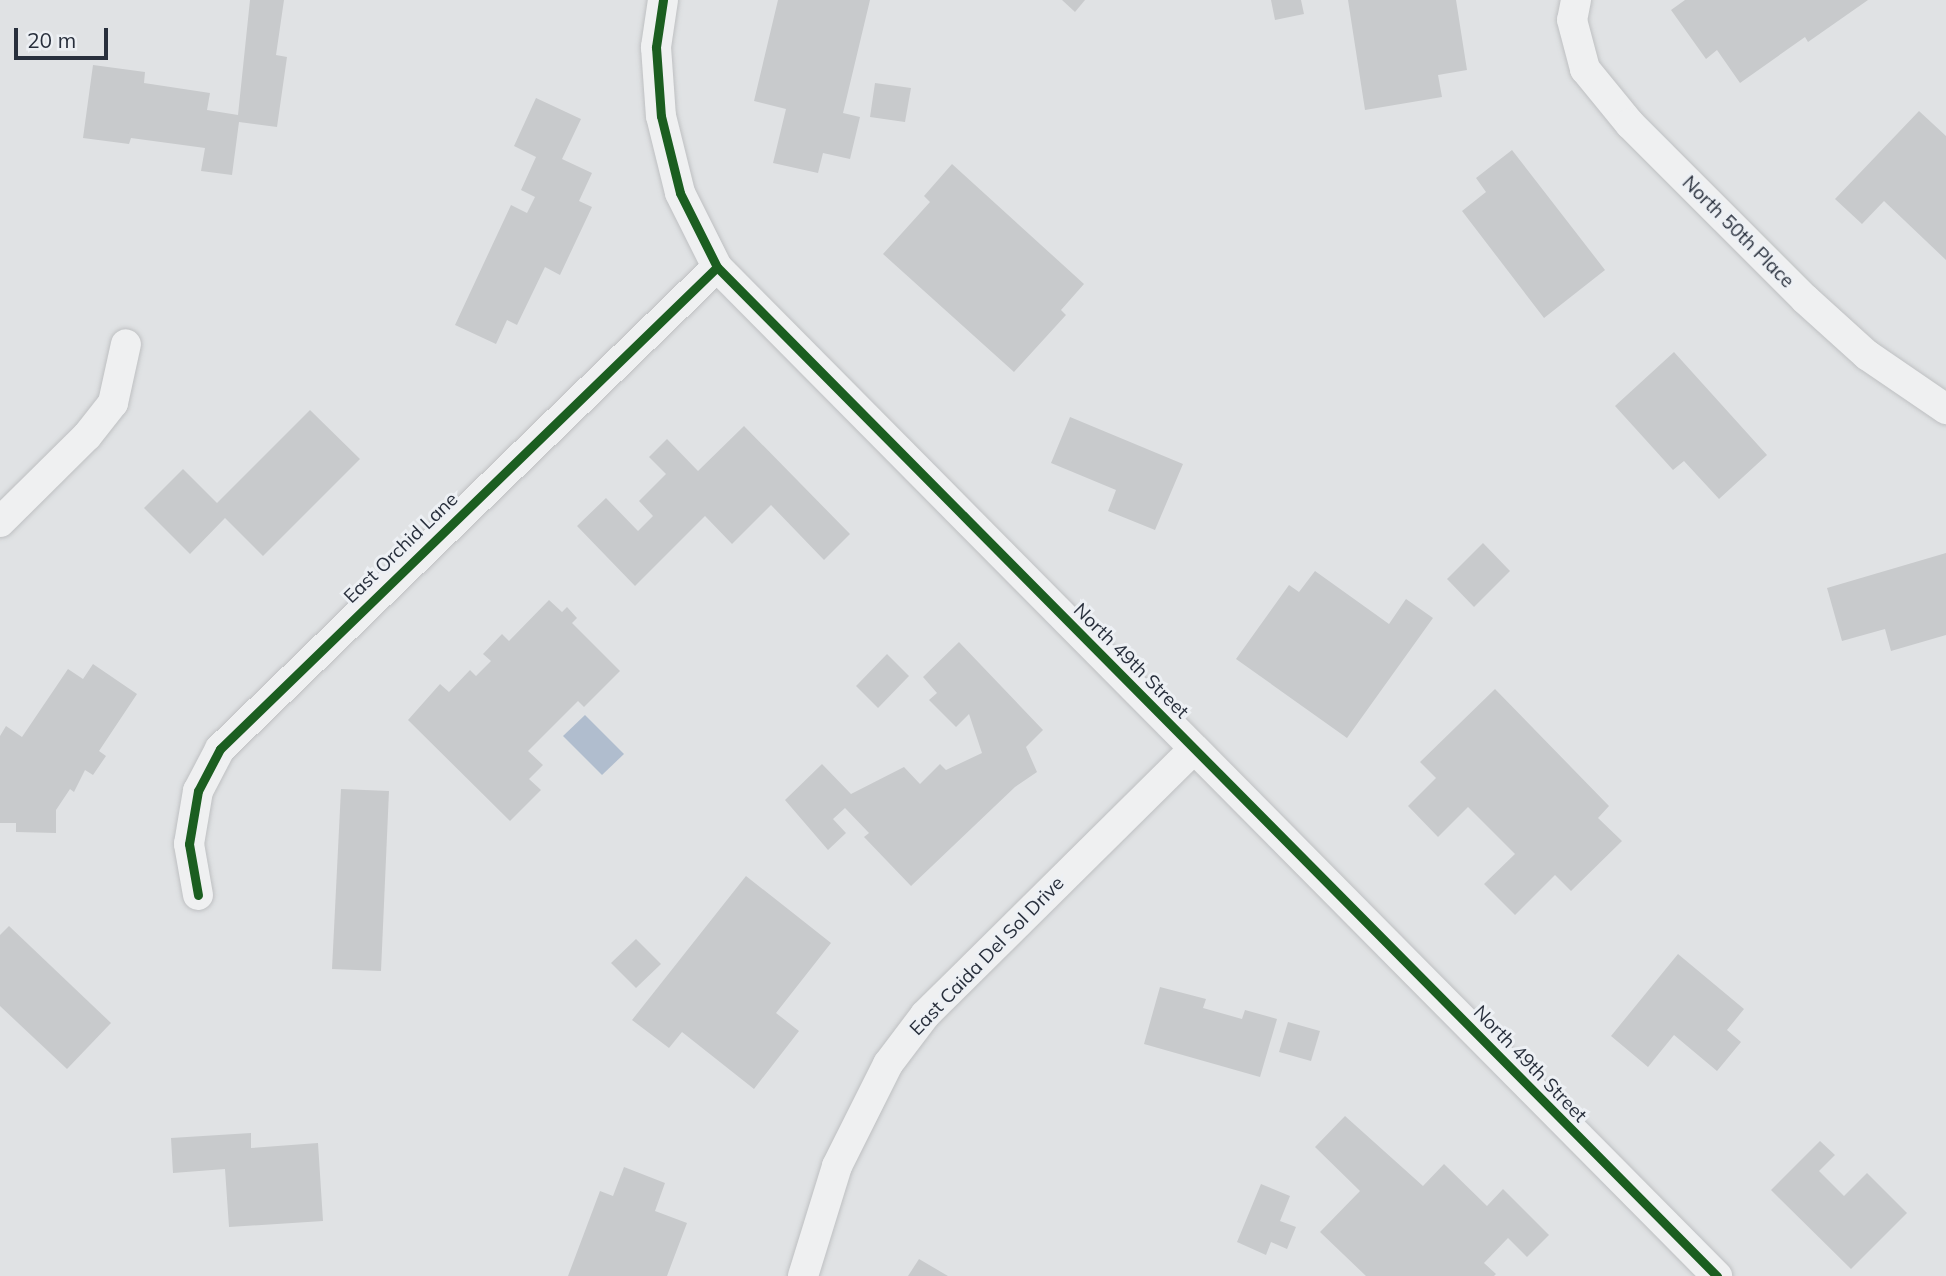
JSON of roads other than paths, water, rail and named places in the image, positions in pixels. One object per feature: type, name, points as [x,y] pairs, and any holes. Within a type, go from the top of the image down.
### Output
[{"type":"street","name":"North 49th Street","points":[[663,0],[656,47],[660,116],[680,194],[717,267],[1717,1276]]},
{"type":"street","name":"North 50th Place","points":[[1574,10],[1585,69],[1630,124],[1846,337],[1924,397],[1946,409]]},
{"type":"street","name":"East Orchid Lane","points":[[198,895],[189,844],[198,791],[220,749],[717,267]]},
{"type":"street","points":[[0,522],[87,436],[113,402],[126,344]]},
{"type":"street","name":"East Caida Del Sol Drive","points":[[803,1276],[837,1166],[888,1064],[934,1005],[1194,749]]},
{"type":"water","points":[[585,715],[624,754],[602,775],[563,736]]}]
